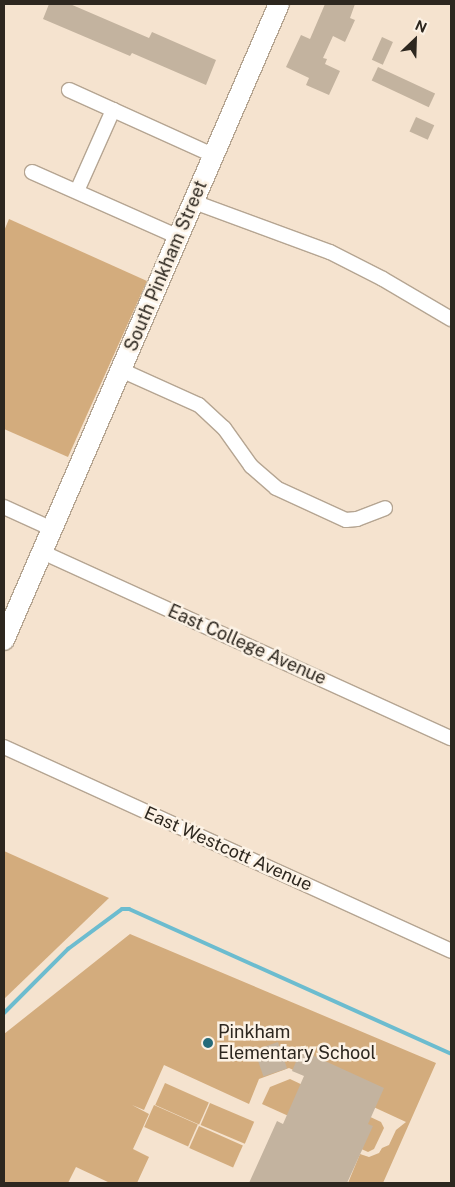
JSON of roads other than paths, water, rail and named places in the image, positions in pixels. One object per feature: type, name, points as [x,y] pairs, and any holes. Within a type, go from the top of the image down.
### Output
[{"type":"street","name":"South Pinkham Street","points":[[4,640],[279,4]]},
{"type":"street","points":[[69,90],[213,155]]},
{"type":"street","points":[[77,191],[113,110]]},
{"type":"street","points":[[32,172],[178,237]]},
{"type":"street","points":[[194,202],[330,252],[383,279],[451,318]]},
{"type":"street","points":[[121,370],[199,405],[224,428],[251,466],[276,488],[346,520],[357,519],[385,508]]},
{"type":"street","points":[[4,506],[52,529]]},
{"type":"street","name":"East College Avenue","points":[[42,552],[451,738]]},
{"type":"street","name":"East Westcott Avenue","points":[[4,747],[451,951]]},
{"type":"waterway","points":[[4,1013],[68,949],[122,909],[129,909],[451,1054]]},
{"type":"place","name":"Pinkham Elementary School","points":[[208,1043]]}]
